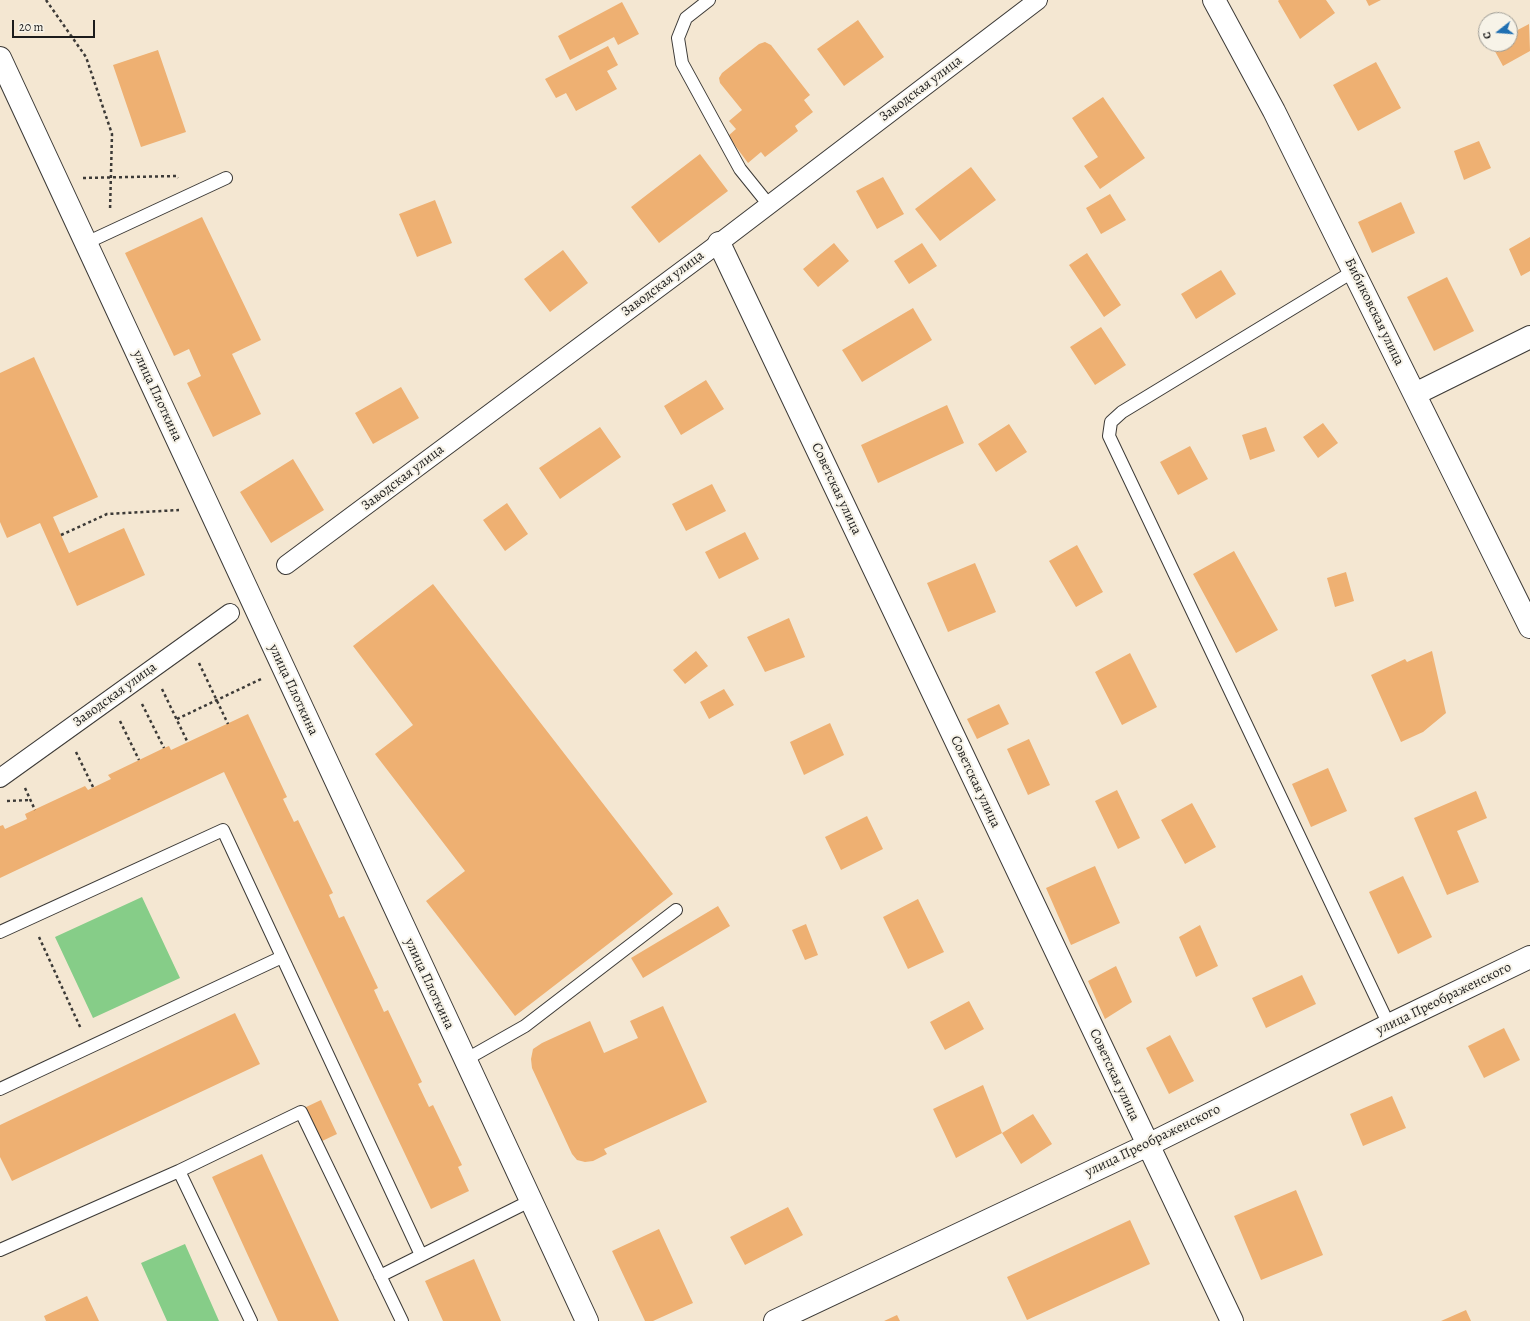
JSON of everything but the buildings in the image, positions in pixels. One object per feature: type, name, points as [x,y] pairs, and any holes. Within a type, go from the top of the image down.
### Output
[{"type":"street","name":"Заводская улица","points":[[286,565],[769,205],[1038,0]]},
{"type":"street","name":"Бибиковская улица","points":[[1214,0],[1274,111],[1530,627]]},
{"type":"street","name":"улица Плоткина","points":[[0,58],[587,1321]]},
{"type":"street","name":"Советская улица","points":[[718,243],[1232,1321]]},
{"type":"street","points":[[1415,394],[1530,337]]},
{"type":"street","name":"Заводская улица","points":[[0,778],[230,613]]},
{"type":"street","name":"улица Преображенского","points":[[775,1321],[1148,1145],[1389,1025],[1530,957]]},
{"type":"lane","points":[[709,0],[686,18],[678,38],[682,63],[740,169],[769,205]]},
{"type":"lane","points":[[86,243],[226,178]]},
{"type":"lane","points":[[1354,271],[1122,412],[1111,422],[1109,436],[1389,1025]]},
{"type":"lane","points":[[0,932],[223,830],[421,1255]]},
{"type":"lane","points":[[465,1060],[525,1026],[676,910]]},
{"type":"lane","points":[[0,1089],[282,957]]},
{"type":"lane","points":[[0,1250],[179,1171],[301,1112],[402,1321]]},
{"type":"lane","points":[[179,1171],[251,1321]]},
{"type":"lane","points":[[380,1276],[530,1201]]},
{"type":"path","points":[[46,0],[86,56],[112,134],[109,232]]},
{"type":"path","points":[[83,178],[177,176],[187,197]]},
{"type":"path","points":[[61,535],[107,514],[179,510]]},
{"type":"path","points":[[189,642],[228,724]]},
{"type":"path","points":[[153,668],[188,743]]},
{"type":"path","points":[[177,719],[261,679]]},
{"type":"path","points":[[133,683],[164,748]]},
{"type":"path","points":[[110,699],[138,760]]},
{"type":"path","points":[[66,731],[93,788]]},
{"type":"path","points":[[0,801],[30,800]]},
{"type":"path","points":[[30,918],[89,1047]]},
{"type":"green space","points":[[142,897],[180,978],[93,1018],[55,937]]},
{"type":"green space","points":[[185,1244],[219,1321],[167,1321],[141,1263]]}]
